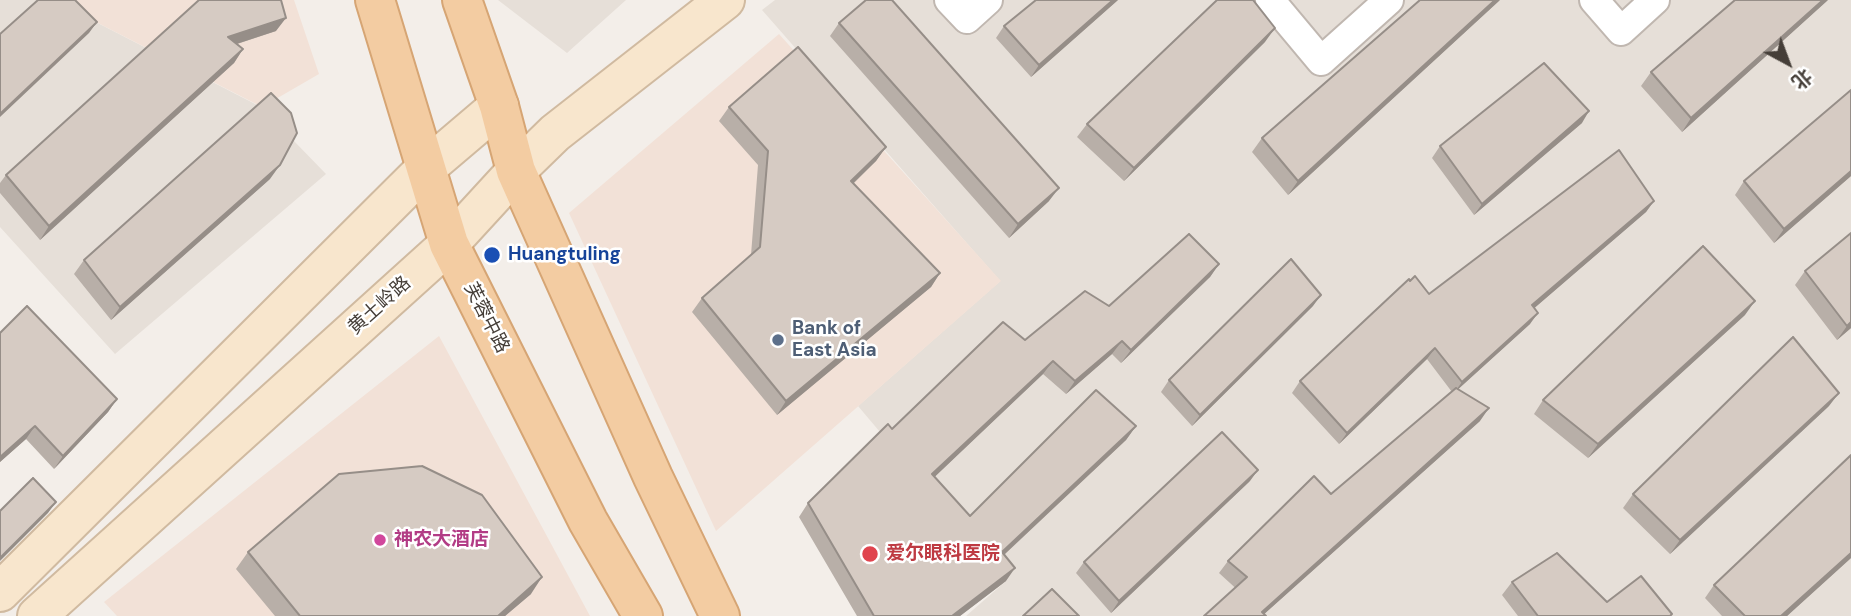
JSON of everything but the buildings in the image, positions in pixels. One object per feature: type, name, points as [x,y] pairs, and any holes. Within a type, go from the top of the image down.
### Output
[{"type":"main road","name":"芙蓉中路","points":[[375,0],[449,244],[588,521],[643,616]]},
{"type":"main road","points":[[462,0],[499,106],[516,171],[647,464],[719,616]]},
{"type":"street","name":"黄土岭路","points":[[37,616],[449,244],[555,133],[725,0]]},
{"type":"street","points":[[949,0],[967,19],[988,0]]},
{"type":"street","points":[[1270,0],[1321,61],[1389,0]]},
{"type":"street","points":[[1594,0],[1622,31],[1655,0]]},
{"type":"street","points":[[0,592],[426,168],[499,106]]},
{"type":"shaded area","points":[[0,0],[53,0],[261,107],[326,174],[115,354],[0,227]]},
{"type":"shaded area","points":[[53,0],[294,0],[319,74],[262,107]]},
{"type":"shaded area","points":[[498,0],[626,0],[567,53]]},
{"type":"shaded area","points":[[775,0],[1851,0],[1851,616],[966,616],[1006,581],[858,406],[1000,281],[762,10]]},
{"type":"shaded area","points":[[779,34],[1001,281],[716,531],[569,213]]},
{"type":"shaded area","points":[[439,336],[590,616],[117,616],[104,602]]},
{"type":"place","name":"Huangtuling","points":[[492,255]]},
{"type":"place","name":"Bank of East Asia","points":[[778,340]]},
{"type":"place","name":"神农大酒店","points":[[380,540]]},
{"type":"place","name":"爱尔眼科医院","points":[[870,554]]}]
